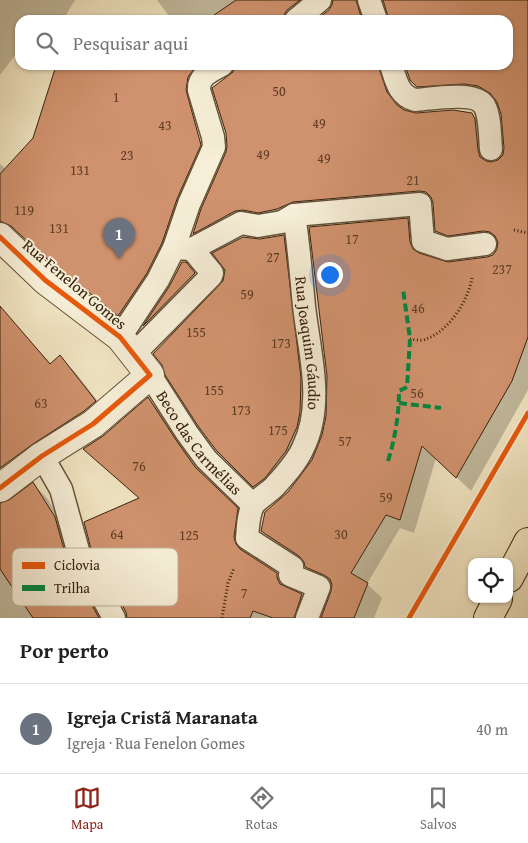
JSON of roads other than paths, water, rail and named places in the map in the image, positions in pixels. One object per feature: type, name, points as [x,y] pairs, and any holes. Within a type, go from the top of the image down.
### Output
[{"type":"main road","points":[[513,570],[528,542]]},
{"type":"main road","points":[[488,618],[496,603]]},
{"type":"street","name":"Rua Fenelon Gomes","points":[[0,237],[45,280],[127,345],[150,375]]},
{"type":"street","points":[[0,488],[42,456],[93,424],[150,375]]},
{"type":"lane","points":[[302,15],[320,0]]},
{"type":"lane","points":[[369,0],[374,15]]},
{"type":"lane","points":[[183,248],[189,204],[214,147],[213,137],[199,90],[199,84],[207,73],[213,70]]},
{"type":"lane","points":[[393,70],[398,87],[408,98],[415,100],[469,97],[482,102],[486,108],[491,149]]},
{"type":"lane","points":[[127,345],[158,280],[183,248],[242,223],[258,226],[282,222],[294,215],[420,204],[423,241],[447,249],[485,244]]},
{"type":"lane","name":"Rua Joaquim Gáudio","points":[[253,505],[274,488],[290,468],[303,449],[313,425],[314,387],[312,359],[294,215]]},
{"type":"lane","points":[[127,345],[211,276],[212,273],[183,248]]},
{"type":"lane","name":"Beco das Carmélias","points":[[150,375],[206,459],[253,505]]},
{"type":"lane","points":[[42,456],[61,489],[76,548]]},
{"type":"lane","points":[[253,505],[248,521],[247,538],[292,567],[290,574],[319,587],[307,618]]},
{"type":"lane","points":[[107,606],[114,618]]},
{"type":"place","name":"Igreja Cristã Maranata","points":[[119,259]]}]
